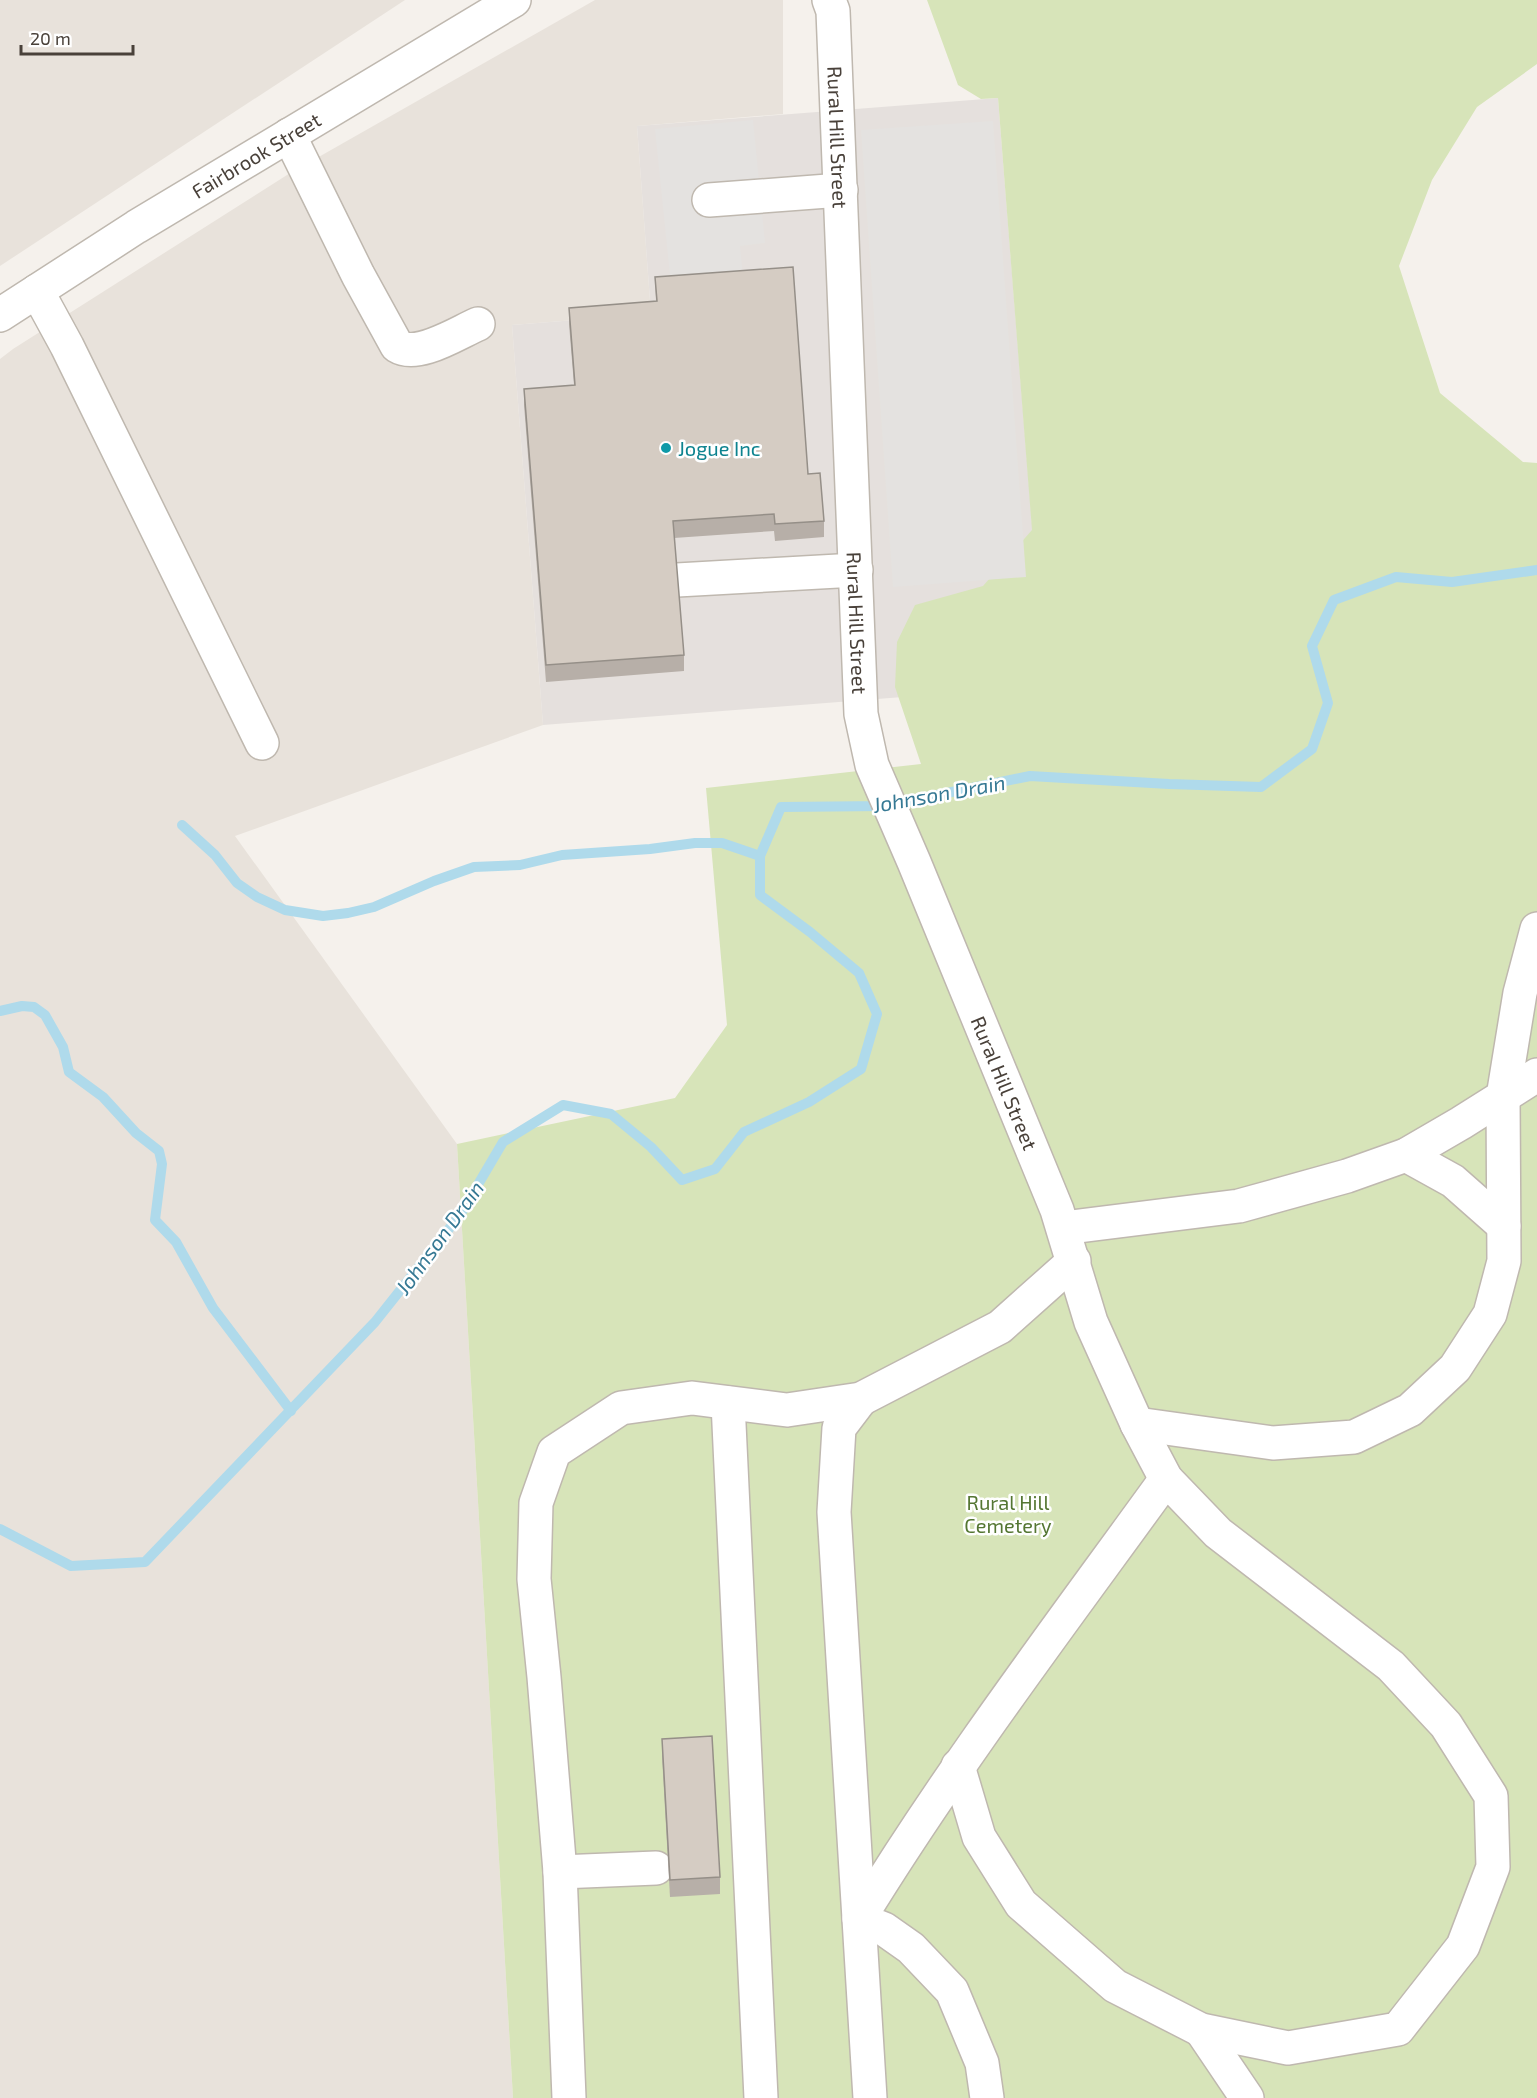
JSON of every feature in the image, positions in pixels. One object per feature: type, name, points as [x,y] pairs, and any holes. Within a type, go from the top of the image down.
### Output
[{"type":"street","name":"Fairbrook Street","points":[[0,315],[136,226],[514,0]]},
{"type":"street","name":"Rural Hill Street","points":[[829,0],[833,11],[861,714],[872,765],[1060,1219],[1091,1322],[1137,1424],[1166,1479],[1218,1533],[1391,1666],[1446,1725],[1491,1796],[1493,1867],[1463,1946],[1398,2029],[1288,2048],[1201,2030]]},
{"type":"street","points":[[289,135],[358,274],[397,346],[410,351],[426,348],[478,324]]},
{"type":"street","points":[[709,200],[841,190]]},
{"type":"street","points":[[37,291],[67,345],[262,743]]},
{"type":"street","points":[[677,580],[856,570]]},
{"type":"street","points":[[1137,1424],[1272,1443],[1354,1437],[1410,1410],[1455,1368],[1490,1314],[1504,1260],[1503,1097],[1520,993],[1537,929]]},
{"type":"street","points":[[1060,1219],[1239,1206],[1347,1176],[1406,1155],[1461,1124],[1537,1075]]},
{"type":"street","points":[[1406,1155],[1453,1181],[1504,1226]]},
{"type":"street","points":[[569,2098],[560,1872],[534,1579],[536,1503],[554,1452],[621,1407],[692,1398],[787,1410],[861,1399],[1000,1327],[1074,1260]]},
{"type":"street","points":[[861,1399],[839,1428],[834,1512],[870,2098]]},
{"type":"street","points":[[728,1402],[761,2098]]},
{"type":"street","points":[[859,1919],[958,1766],[1166,1479]]},
{"type":"street","points":[[958,1766],[979,1837],[1021,1904],[1115,1986],[1201,2030],[1247,2098]]},
{"type":"street","points":[[560,1872],[656,1868]]},
{"type":"street","points":[[859,1919],[884,1929],[911,1948],[952,1991],[982,2063],[987,2098]]},
{"type":"shaded area","points":[[0,0],[405,0],[0,266]]},
{"type":"shaded area","points":[[595,0],[783,0],[783,114],[637,126],[651,314],[512,325],[543,725],[235,836],[457,1144],[513,2098],[0,2098],[0,359],[287,175]]},
{"type":"shaded area","points":[[998,98],[1045,686],[543,725],[512,325],[651,314],[637,126]]},
{"type":"shaded area","points":[[753,120],[765,243],[740,246],[743,278],[671,285],[655,129]]},
{"type":"shaded area","points":[[993,121],[1026,577],[893,587],[861,130]]},
{"type":"green space","name":"Rural Hill Cemetery","points":[[927,0],[1537,0],[1537,64],[1477,107],[1432,180],[1399,266],[1440,393],[1523,462],[1537,463],[1537,2098],[513,2098],[457,1144],[675,1098],[727,1025],[706,788],[921,764],[895,687],[897,642],[915,605],[983,586],[1032,530],[998,98],[981,99],[958,85]]},
{"type":"building","name":"Jogue Inc","points":[[793,267],[808,474],[820,473],[824,521],[775,524],[774,514],[673,521],[684,655],[546,665],[524,389],[575,385],[569,308],[657,301],[655,277]]},
{"type":"building","points":[[712,1736],[720,1877],[670,1880],[662,1739]]},
{"type":"waterway","name":"Johnson Drain","points":[[0,1529],[71,1566],[145,1562],[375,1322],[460,1215],[503,1142],[563,1105],[611,1114],[651,1147],[682,1180],[715,1169],[744,1132],[809,1102],[861,1069],[877,1014],[859,973],[810,932],[760,895],[760,856],[781,807],[884,806],[1030,776],[1261,787],[1312,749],[1328,703],[1312,646],[1334,600],[1396,577],[1452,582],[1537,570]]},
{"type":"waterway","points":[[182,825],[215,855],[237,883],[257,897],[285,910],[323,916],[374,907],[434,881],[474,867],[520,865],[562,855],[650,849],[695,843],[722,843],[760,856]]},
{"type":"waterway","points":[[0,1011],[22,1006],[34,1007],[45,1015],[63,1047],[69,1072],[103,1097],[136,1133],[159,1151],[162,1164],[155,1220],[176,1242],[213,1308],[291,1411]]},
{"type":"place","name":"Jogue Inc","points":[[666,448]]}]
